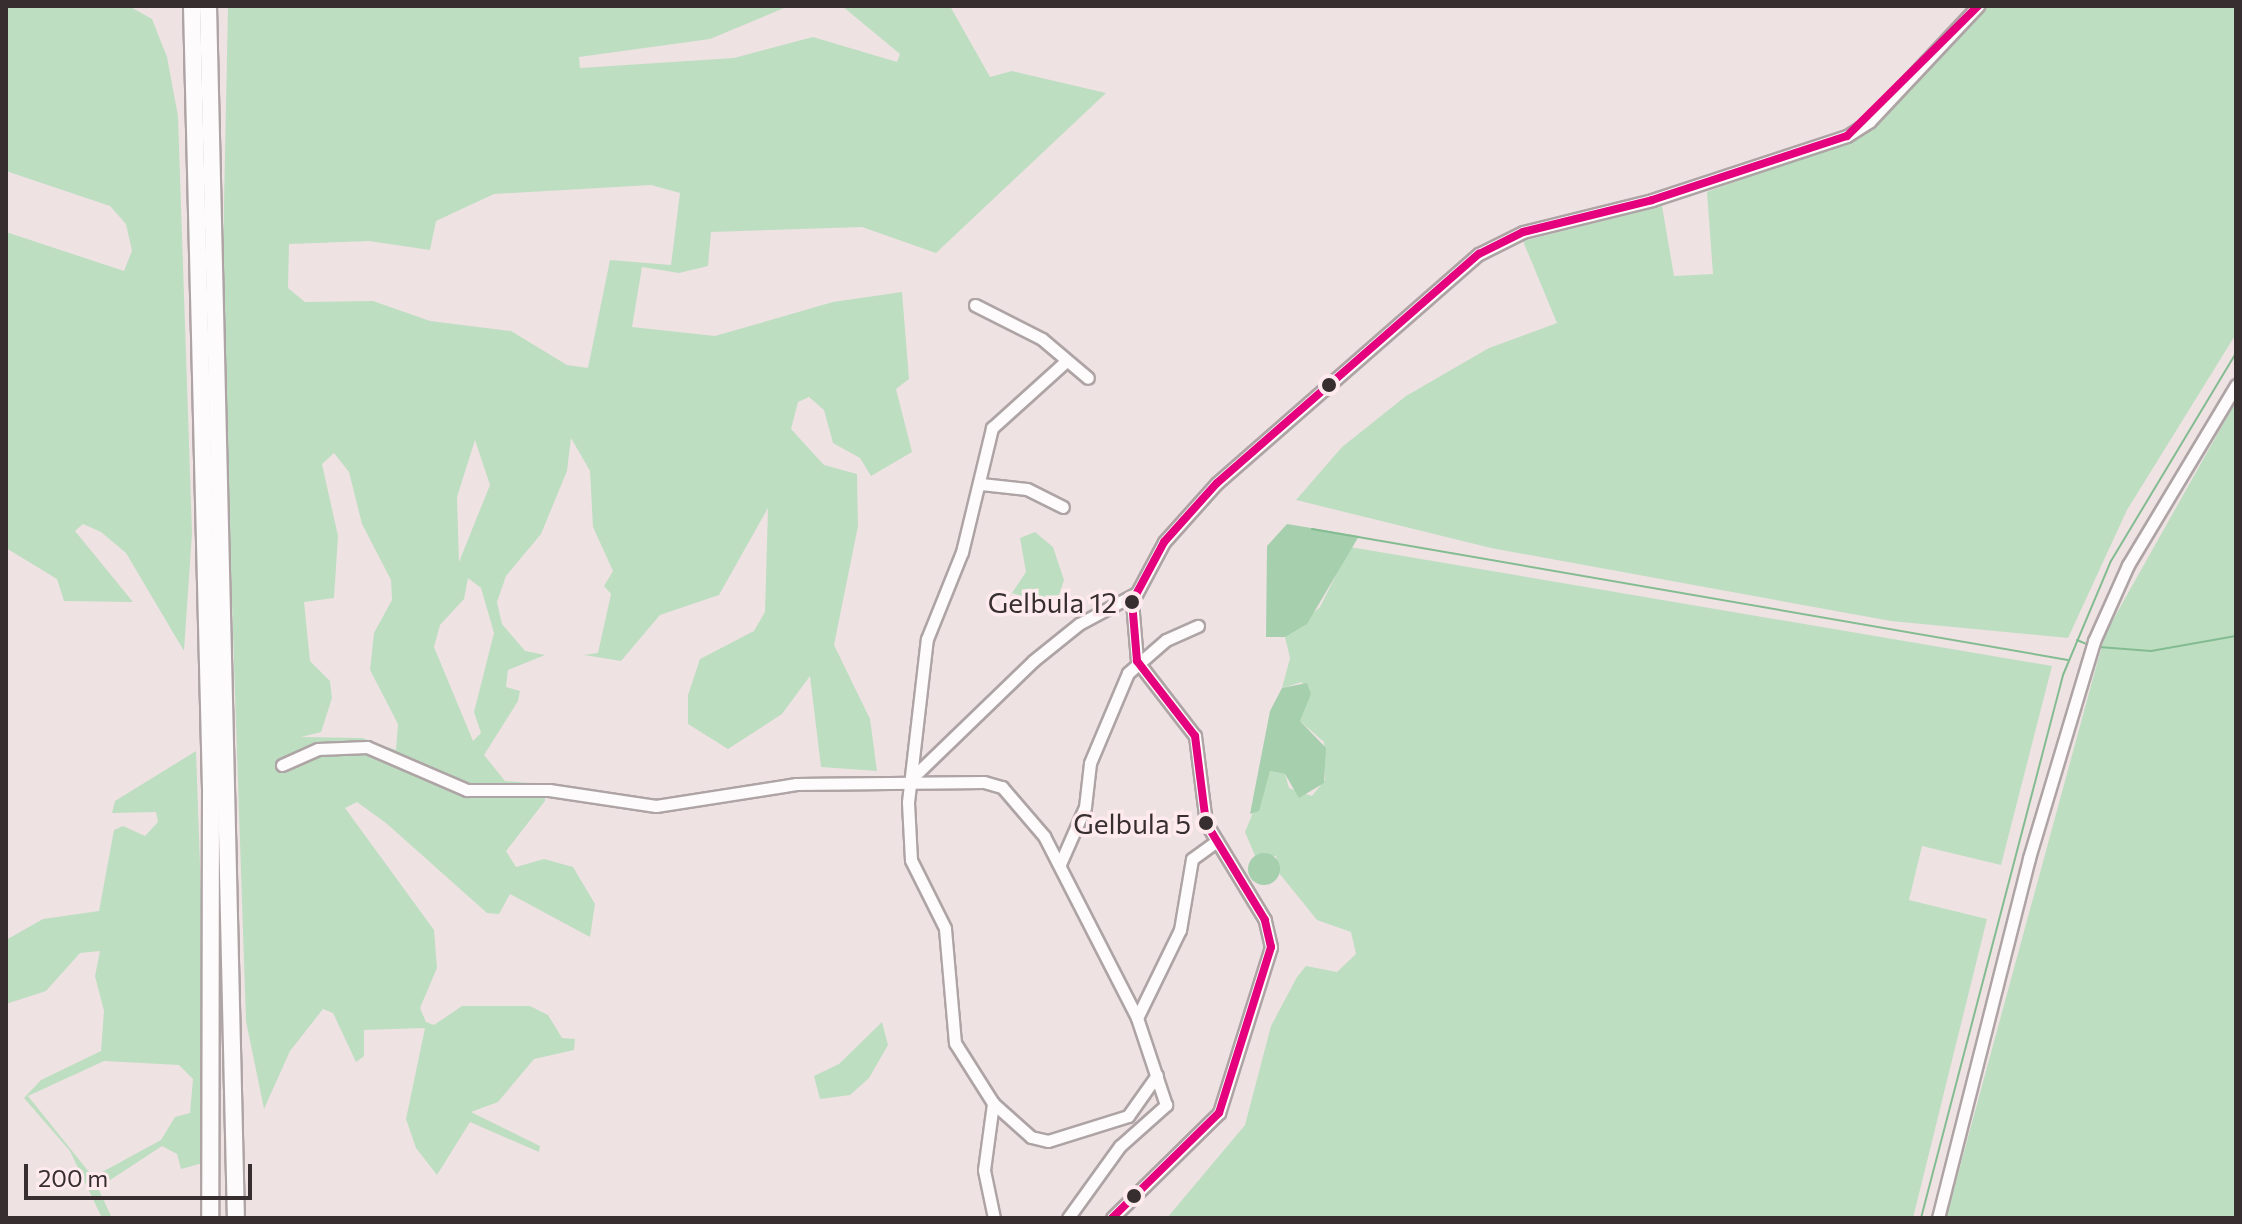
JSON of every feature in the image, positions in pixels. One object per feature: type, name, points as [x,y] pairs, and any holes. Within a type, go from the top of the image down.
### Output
[{"type":"highway","points":[[192,6],[211,789],[210,1218]]},
{"type":"highway","points":[[208,6],[236,1218]]},
{"type":"street","points":[[1112,1218],[1219,1113],[1268,974],[1265,920],[1215,842],[1200,797],[1195,736],[1137,661],[1130,632],[1135,594],[1164,542],[1217,483],[1479,254],[1523,232],[1652,200],[1847,136],[1870,121],[1978,6]]},
{"type":"street","points":[[975,305],[1042,339],[1065,362],[1088,378]]},
{"type":"street","points":[[1065,362],[1002,412],[981,484],[927,639],[911,779],[911,860],[945,928],[955,1043],[993,1103],[1031,1137],[1048,1141],[1128,1116],[1157,1075]]},
{"type":"street","points":[[1938,1218],[2029,858],[2094,641],[2128,565],[2236,385]]},
{"type":"street","points":[[981,484],[1027,489],[1063,507]]},
{"type":"street","points":[[911,779],[1054,644],[1135,594]]},
{"type":"street","points":[[1060,864],[1085,807],[1090,763],[1137,661],[1198,626]]},
{"type":"street","points":[[282,765],[318,749],[367,747],[467,790],[549,790],[656,806],[796,784],[886,786],[911,779],[967,778],[1002,787],[1060,864],[1118,993],[1137,1018],[1167,1095],[1164,1110],[1120,1146],[1068,1218]]},
{"type":"street","points":[[1137,1018],[1180,930],[1192,859],[1215,842]]},
{"type":"street","points":[[993,1103],[984,1170],[994,1218]]},
{"type":"green space","points":[[6,6],[129,6],[152,19],[167,57],[178,116],[192,533],[184,651],[126,553],[101,532],[83,524],[75,531],[133,602],[64,601],[57,579],[6,548],[6,232],[124,271],[132,251],[126,224],[110,206],[6,171]]},
{"type":"green space","points":[[228,6],[789,6],[710,39],[579,57],[580,68],[734,58],[813,37],[897,62],[900,54],[842,6],[950,6],[990,77],[1012,71],[1106,93],[936,253],[862,227],[711,232],[708,266],[679,273],[642,267],[632,327],[715,336],[833,302],[902,292],[909,379],[896,389],[912,452],[871,476],[860,458],[833,443],[824,410],[809,397],[798,402],[791,429],[824,465],[857,474],[858,526],[834,645],[870,719],[877,771],[821,767],[810,676],[782,714],[728,749],[688,724],[688,695],[700,659],[754,631],[765,612],[768,508],[719,595],[660,615],[621,661],[584,655],[598,653],[611,594],[604,586],[613,571],[593,527],[590,471],[571,438],[567,471],[541,534],[506,576],[497,602],[502,624],[525,651],[545,655],[508,670],[506,687],[520,691],[518,701],[484,755],[505,781],[545,784],[545,801],[506,851],[516,867],[544,859],[573,867],[595,904],[590,937],[510,894],[499,914],[487,913],[386,823],[357,802],[345,808],[434,930],[437,968],[420,1008],[426,1022],[434,1025],[462,1006],[530,1006],[548,1015],[562,1038],[575,1039],[574,1050],[534,1059],[498,1102],[471,1112],[540,1146],[539,1152],[470,1122],[437,1175],[416,1148],[406,1119],[425,1028],[364,1030],[364,1056],[356,1062],[333,1013],[323,1009],[290,1051],[264,1109],[246,1021],[222,304]],"holes":[[[651,185],[680,193],[671,265],[610,260],[588,368],[567,365],[511,331],[430,321],[373,301],[305,302],[288,288],[289,244],[369,241],[430,250],[436,221],[494,194]],[[475,440],[490,485],[459,562],[457,497]],[[334,453],[349,472],[362,524],[391,580],[392,600],[374,633],[370,670],[398,724],[396,750],[362,738],[301,737],[321,732],[332,698],[330,681],[310,661],[304,602],[334,598],[338,536],[322,464]],[[468,578],[481,588],[494,633],[474,712],[481,733],[473,741],[434,647],[440,625],[464,599]]]},
{"type":"green space","points":[[1986,6],[2236,6],[2236,334],[2127,510],[2068,638],[1891,621],[1491,548],[1296,500],[1342,447],[1406,396],[1489,348],[1557,323],[1523,241],[1662,206],[1674,276],[1713,274],[1707,192],[1866,133]]},
{"type":"green space","points":[[2236,401],[2236,1218],[1946,1218],[2105,634]]},
{"type":"green space","points":[[1287,524],[1359,536],[1307,624],[1285,637],[1266,637],[1267,546]]},
{"type":"green space","points":[[1035,532],[1053,547],[1064,580],[1059,595],[1044,602],[1012,593],[1026,572],[1020,538]]},
{"type":"green space","points":[[1350,547],[2052,666],[2001,865],[1922,846],[1909,900],[1987,919],[1913,1218],[1167,1218],[1245,1125],[1271,1026],[1297,977],[1306,966],[1337,972],[1356,954],[1351,932],[1317,920],[1279,873],[1276,856],[1256,858],[1245,832],[1270,771],[1285,774],[1289,788],[1312,796],[1325,780],[1324,742],[1300,721],[1307,697],[1302,682],[1282,688],[1290,658],[1285,637],[1320,607]]},
{"type":"green space","points":[[1307,683],[1311,694],[1300,721],[1326,748],[1324,783],[1299,798],[1285,774],[1270,771],[1259,811],[1250,814],[1270,711],[1282,688]]},
{"type":"green space","points":[[196,751],[210,1146],[203,1163],[181,1169],[177,1154],[162,1146],[98,1188],[112,1218],[102,1218],[70,1151],[24,1098],[41,1080],[101,1051],[104,1011],[95,976],[100,951],[80,953],[46,991],[6,1004],[6,940],[43,919],[99,911],[114,830],[123,826],[145,836],[158,822],[156,812],[112,813],[115,801]],"holes":[[[104,1061],[179,1065],[193,1079],[190,1113],[175,1117],[161,1140],[93,1177],[28,1096]]]},
{"type":"green space","points":[[1264,853],[1275,858],[1280,869],[1275,880],[1264,885],[1253,880],[1248,869],[1253,858]]},
{"type":"green space","points":[[882,1022],[888,1045],[869,1078],[850,1095],[820,1099],[814,1076],[839,1064]]},
{"type":"waterway","points":[[1921,1218],[2063,675],[2111,561],[2236,353]]},
{"type":"waterway","points":[[1312,529],[2068,660]]},
{"type":"waterway","points":[[2099,647],[2151,651],[2236,636]]},
{"type":"waterway","points":[[2077,640],[2089,645]]},
{"type":"transit line","points":[[1112,1218],[1219,1113],[1271,947],[1265,920],[1206,823],[1195,736],[1137,661],[1132,602],[1164,542],[1217,483],[1479,254],[1523,232],[1652,200],[1847,136],[1978,6]]},
{"type":"place","name":"Gelbula 12","points":[[1132,602]]},
{"type":"place","name":"Gelbula 5","points":[[1206,823]]}]
